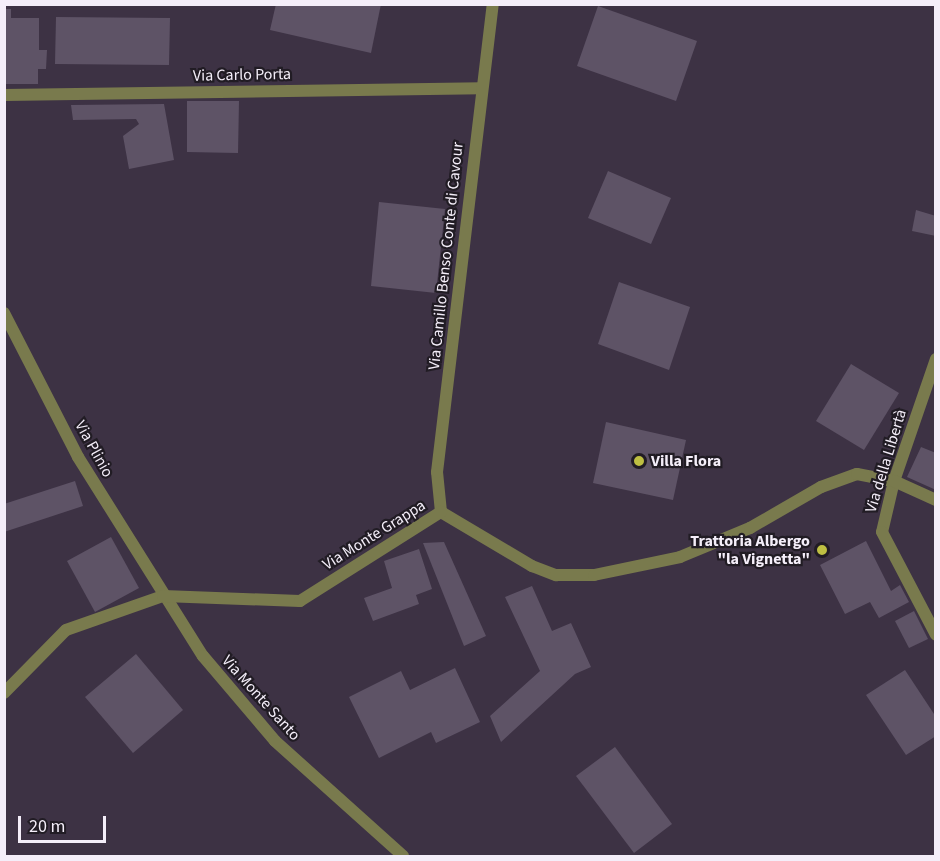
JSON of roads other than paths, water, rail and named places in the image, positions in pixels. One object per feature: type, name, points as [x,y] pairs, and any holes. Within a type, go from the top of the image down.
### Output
[{"type":"street","name":"Via Camillo Benso Conte di Cavour","points":[[441,512],[437,472],[481,88],[493,4]]},
{"type":"street","name":"Via Carlo Porta","points":[[4,95],[481,88]]},
{"type":"street","name":"Via Plinio","points":[[4,313],[78,457],[163,596]]},
{"type":"street","name":"Via della Libertà","points":[[936,358],[894,481],[882,532],[936,635]]},
{"type":"street","name":"Via Monte Grappa","points":[[4,693],[66,630],[163,596],[300,601],[441,512],[532,566],[556,575],[594,575],[680,557],[750,528],[821,488],[857,474],[894,481],[936,500]]},
{"type":"street","name":"Via Monte Santo","points":[[163,596],[203,656],[274,741],[403,856]]},
{"type":"place","name":"Villa Flora","points":[[639,461]]},
{"type":"place","name":"Trattoria Albergo \"la Vignetta\"","points":[[822,550]]}]
